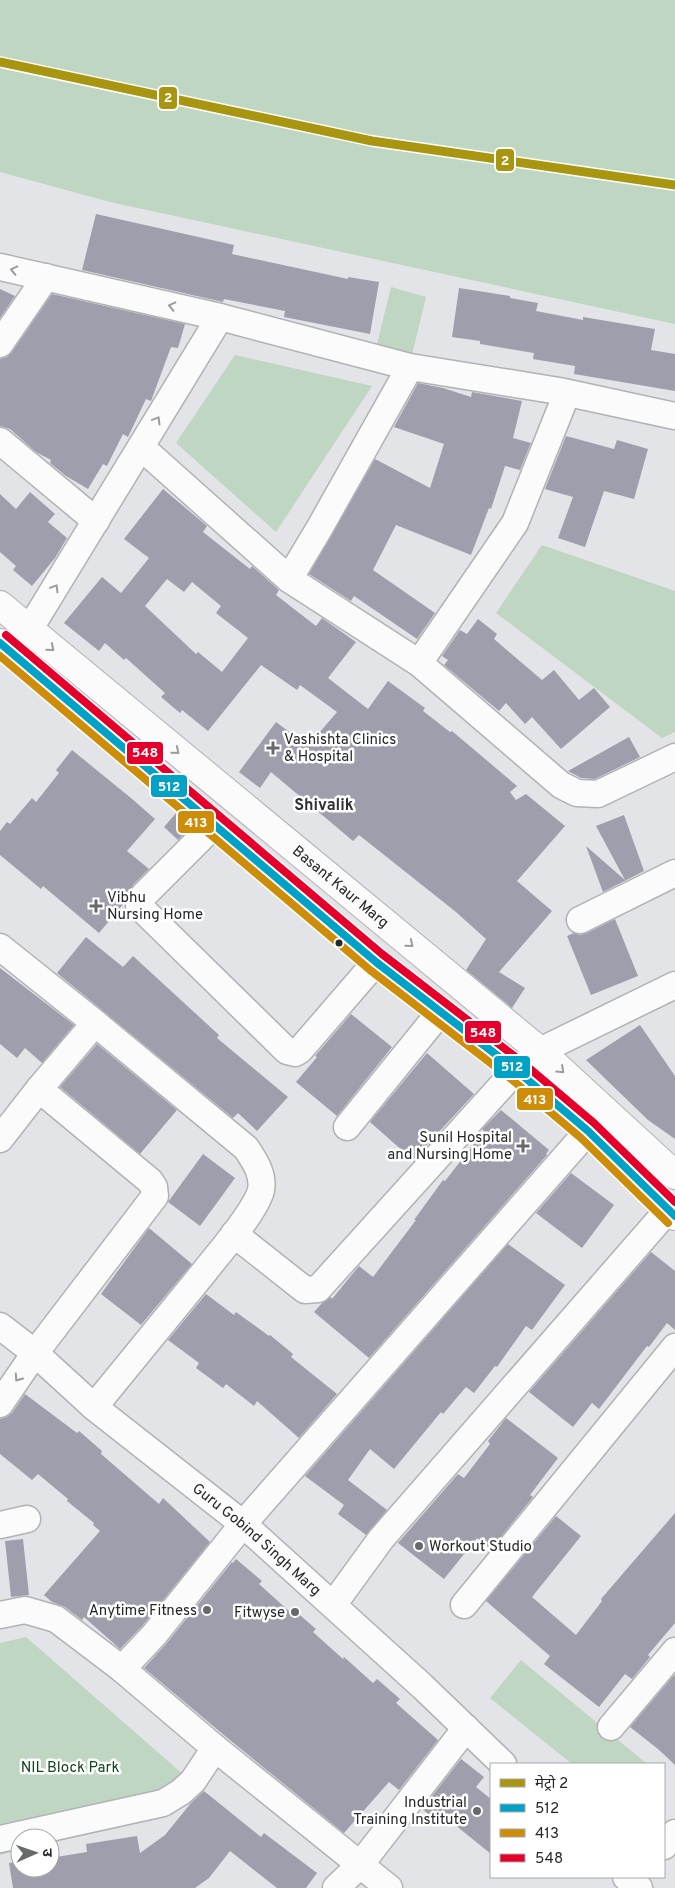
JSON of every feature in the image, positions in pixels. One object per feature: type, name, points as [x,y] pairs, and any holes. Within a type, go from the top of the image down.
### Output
[{"type":"main road","name":"Basant Kaur Marg","points":[[0,606],[540,1051],[675,1175]]},
{"type":"main road","points":[[0,643],[376,962],[516,1070],[588,1131],[671,1213]]},
{"type":"street","points":[[0,267],[220,316],[410,367],[567,393],[675,416]]},
{"type":"street","points":[[0,344],[46,277]]},
{"type":"street","points":[[30,630],[220,316]]},
{"type":"street","points":[[288,579],[319,529],[410,367]]},
{"type":"street","points":[[419,663],[515,523],[567,393]]},
{"type":"street","points":[[0,441],[96,521]]},
{"type":"street","points":[[141,447],[288,579],[419,663],[561,784],[577,793],[598,794],[675,757]]},
{"type":"street","points":[[214,825],[144,895],[138,906],[287,1051],[294,1053],[300,1050],[376,962]]},
{"type":"street","points":[[580,920],[675,873]]},
{"type":"street","points":[[0,948],[95,1022],[234,1137],[251,1155],[260,1174],[262,1184],[258,1199],[234,1234],[94,1407]]},
{"type":"street","points":[[234,1234],[306,1290],[318,1290],[516,1070],[540,1051],[675,985]]},
{"type":"street","points":[[347,1127],[441,1011]]},
{"type":"street","points":[[0,1139],[95,1022]]},
{"type":"street","points":[[0,1404],[35,1353],[155,1196],[154,1186],[150,1181],[39,1090]]},
{"type":"street","points":[[122,1669],[154,1635],[243,1524],[588,1131]]},
{"type":"street","points":[[333,1604],[381,1538],[671,1213]]},
{"type":"street","name":"Guru Gobind Singh Marg","points":[[0,1326],[35,1353],[94,1407],[243,1524],[333,1604],[502,1763]]},
{"type":"street","points":[[464,1605],[675,1346]]},
{"type":"street","points":[[0,1525],[27,1519]]},
{"type":"street","points":[[0,1615],[25,1610],[56,1620],[122,1669],[215,1748],[389,1888]]},
{"type":"street","points":[[611,1727],[675,1651]]},
{"type":"street","points":[[336,1888],[360,1865],[466,1728]]},
{"type":"street","points":[[0,1839],[164,1803],[182,1792],[194,1781],[215,1748]]},
{"type":"street","points":[[665,1845],[675,1833]]},
{"type":"green space","points":[[0,0],[675,0],[675,324],[110,202],[0,172]]},
{"type":"green space","points":[[391,287],[426,297],[412,355],[376,348]]},
{"type":"green space","points":[[235,355],[372,386],[276,532],[176,443]]},
{"type":"green space","points":[[542,545],[675,591],[675,732],[662,738],[496,613]]},
{"type":"green space","name":"NIL Block Park","points":[[26,1637],[185,1776],[157,1819],[60,1841],[60,1828],[10,1828],[10,1852],[0,1855],[0,1643]]},
{"type":"green space","points":[[521,1660],[646,1763],[571,1763],[490,1698]]},
{"type":"building","points":[[96,214],[234,245],[232,254],[348,279],[348,277],[379,282],[370,334],[284,317],[285,311],[224,299],[223,302],[82,270]]},
{"type":"building","points":[[459,288],[510,296],[510,298],[538,303],[536,311],[583,320],[583,317],[655,329],[651,350],[675,354],[675,391],[574,374],[575,366],[533,359],[534,353],[480,344],[480,341],[452,337]]},
{"type":"building","points":[[0,289],[15,296],[0,318]]},
{"type":"building","points":[[52,294],[185,324],[178,348],[171,347],[151,401],[146,399],[128,437],[123,434],[107,466],[103,464],[88,489],[66,476],[50,463],[51,460],[36,452],[10,429],[0,426],[0,359],[7,357],[12,352]]},
{"type":"building","points":[[418,383],[443,388],[471,397],[472,392],[522,401],[513,438],[531,443],[520,470],[505,466],[491,509],[489,508],[471,555],[396,525],[373,570],[435,613],[417,639],[354,596],[351,601],[309,574],[375,459],[430,488],[444,444],[394,427]]},
{"type":"building","points":[[566,436],[614,449],[617,440],[648,449],[634,499],[604,491],[585,547],[558,538],[573,497],[545,489]]},
{"type":"building","points":[[163,489],[207,526],[203,532],[250,569],[252,566],[279,590],[276,595],[316,626],[322,618],[356,642],[328,678],[368,709],[388,681],[425,708],[423,711],[450,732],[452,731],[517,786],[510,792],[516,800],[526,794],[565,826],[517,881],[552,911],[499,972],[525,988],[512,1008],[466,970],[486,939],[456,912],[359,835],[353,841],[271,772],[260,788],[239,772],[276,722],[308,746],[337,712],[300,685],[297,690],[261,665],[208,731],[182,710],[180,713],[161,697],[165,693],[126,658],[124,660],[105,643],[99,651],[64,623],[102,577],[121,593],[149,558],[124,539]],"holes":[[[167,579],[184,592],[192,582],[221,606],[216,613],[248,638],[222,672],[198,652],[196,654],[145,606]]]},
{"type":"building","points":[[30,492],[55,514],[48,522],[67,538],[55,558],[32,586],[13,570],[16,566],[0,552],[0,494],[16,509]]},
{"type":"building","points":[[478,619],[497,634],[494,639],[542,680],[554,670],[579,700],[594,688],[610,707],[561,749],[532,717],[525,724],[506,703],[499,711],[444,665],[448,660],[442,656],[460,630],[467,634]]},
{"type":"building","points":[[629,737],[640,757],[595,779],[581,778],[568,771]]},
{"type":"building","points":[[72,750],[155,819],[127,851],[149,869],[133,885],[125,902],[99,933],[43,886],[41,889],[0,855],[0,831],[7,822],[10,824],[32,798],[36,802],[59,773],[56,770]]},
{"type":"building","points":[[176,813],[192,826],[178,840],[164,827]]},
{"type":"building","points":[[624,815],[644,871],[603,892],[586,846],[625,880],[596,826]]},
{"type":"building","points":[[615,919],[638,976],[591,995],[567,936],[574,933],[580,935],[587,933]]},
{"type":"building","points":[[86,937],[123,967],[133,956],[219,1035],[217,1038],[288,1097],[257,1131],[238,1113],[233,1118],[57,973]]},
{"type":"building","points":[[0,968],[74,1025],[42,1063],[25,1048],[17,1058],[0,1044]]},
{"type":"building","points":[[351,1014],[392,1047],[337,1116],[296,1082],[317,1057],[315,1056]]},
{"type":"building","points":[[640,1025],[675,1076],[675,1139],[648,1120],[586,1060]]},
{"type":"building","points":[[97,1044],[177,1110],[140,1154],[60,1087]]},
{"type":"building","points":[[427,1053],[474,1094],[413,1160],[370,1122]]},
{"type":"building","points":[[501,1110],[549,1150],[547,1155],[369,1358],[314,1312],[322,1303],[331,1297],[332,1299],[359,1266],[373,1277],[416,1220],[414,1220],[443,1180],[445,1181],[484,1131],[482,1129]]},
{"type":"building","points":[[203,1154],[235,1178],[200,1226],[168,1202]]},
{"type":"building","points":[[571,1173],[614,1205],[582,1248],[536,1213]]},
{"type":"building","points":[[149,1228],[192,1264],[141,1325],[101,1294]]},
{"type":"building","points":[[508,1244],[565,1285],[532,1330],[526,1326],[497,1367],[495,1366],[474,1393],[466,1387],[443,1414],[441,1412],[394,1469],[370,1449],[348,1480],[387,1510],[366,1535],[338,1514],[344,1505],[305,1476]]},
{"type":"building","points":[[651,1252],[675,1271],[675,1330],[667,1323],[599,1409],[592,1403],[573,1427],[529,1392]]},
{"type":"building","points":[[206,1294],[234,1315],[236,1312],[270,1335],[293,1354],[291,1357],[337,1394],[299,1438],[257,1401],[254,1406],[226,1384],[223,1388],[196,1368],[199,1363],[168,1340]]},
{"type":"building","points":[[25,1394],[77,1433],[79,1431],[102,1451],[101,1454],[159,1504],[163,1498],[210,1542],[143,1625],[120,1649],[84,1617],[82,1620],[65,1607],[52,1602],[44,1595],[100,1531],[93,1525],[94,1523],[67,1501],[68,1499],[38,1474],[32,1480],[0,1454],[0,1419],[12,1413]]},
{"type":"building","points":[[506,1418],[558,1458],[530,1495],[533,1497],[491,1549],[477,1538],[444,1579],[398,1543],[458,1474],[464,1478],[490,1444],[488,1441]]},
{"type":"building","points":[[675,1513],[675,1623],[648,1655],[650,1657],[632,1679],[625,1674],[599,1707],[544,1664],[550,1656],[486,1601],[556,1516],[581,1536],[532,1597],[576,1635],[602,1601],[601,1599]]},
{"type":"building","points":[[23,1539],[29,1595],[11,1597],[5,1541]]},
{"type":"building","points":[[236,1559],[262,1581],[259,1584],[290,1612],[293,1609],[316,1629],[313,1632],[343,1659],[344,1657],[373,1683],[377,1679],[400,1699],[396,1703],[438,1740],[399,1790],[389,1782],[344,1833],[144,1668]]},
{"type":"building","points":[[675,1676],[675,1765],[630,1727]]},
{"type":"building","points":[[461,1759],[484,1777],[476,1787],[490,1798],[490,1853],[449,1820],[444,1826],[422,1809]]},
{"type":"building","points":[[204,1791],[261,1837],[264,1833],[317,1873],[306,1888],[277,1888],[230,1851],[209,1878],[195,1888],[13,1888],[11,1878],[60,1878],[60,1856],[87,1852],[86,1844],[137,1836],[140,1853],[165,1835],[191,1803]]},
{"type":"metro line","name":"2","points":[[0,62],[372,141],[675,185]]},
{"type":"transit line","name":"548","points":[[6,635],[382,954],[522,1062],[594,1123],[675,1202]]},
{"type":"transit line","name":"512","points":[[0,643],[376,962],[516,1070],[588,1131],[675,1216]]},
{"type":"transit line","name":"413","points":[[0,656],[370,970],[510,1078],[581,1138],[668,1223]]},
{"type":"place","name":"Vashishta Clinics & Hospital","points":[[273,748]]},
{"type":"place","name":"Vibhu Nursing Home","points":[[96,906]]},
{"type":"place","name":"Sunil Hospital and Nursing Home","points":[[523,1146]]},
{"type":"place","name":"Workout Studio","points":[[419,1546]]},
{"type":"place","name":"Anytime Fitness","points":[[207,1610]]},
{"type":"place","name":"Fitwyse","points":[[295,1612]]},
{"type":"place","name":"Industrial Training Institute","points":[[477,1811]]},
{"type":"district","name":"Shivalik","points":[[324,804]]}]
